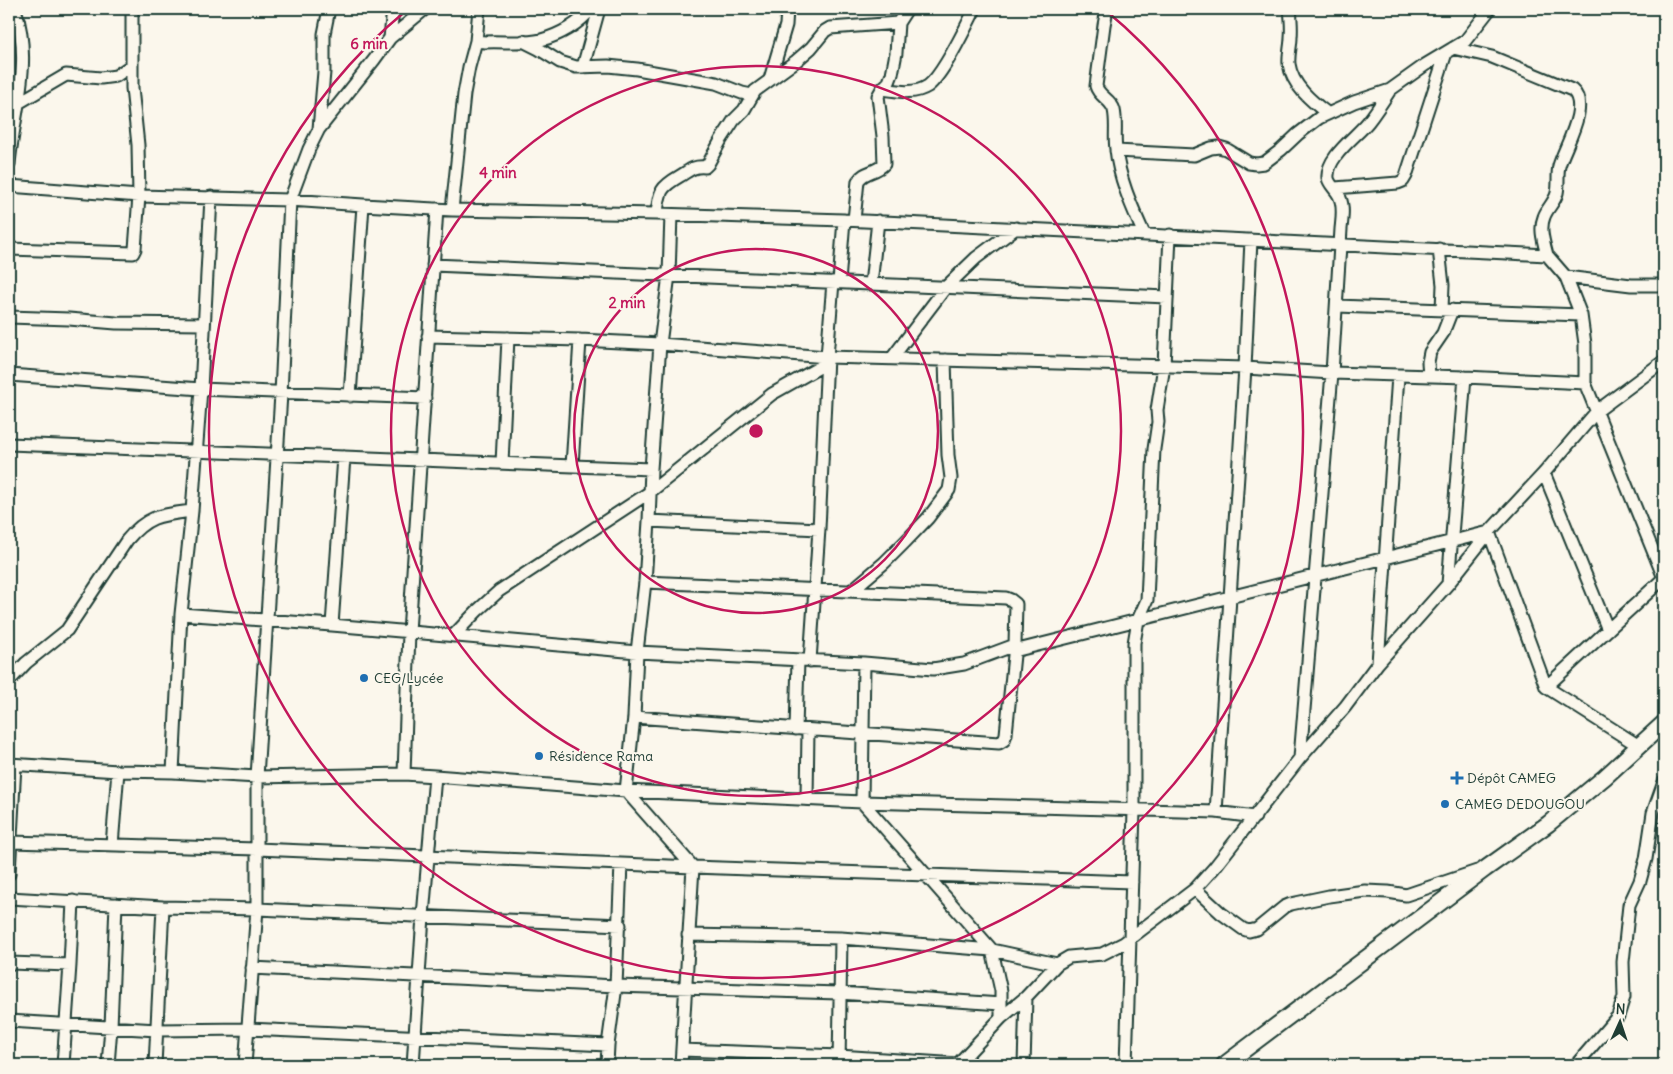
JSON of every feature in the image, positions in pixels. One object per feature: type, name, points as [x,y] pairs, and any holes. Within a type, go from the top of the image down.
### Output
[{"type":"main road","points":[[1224,1065],[1548,824],[1605,777],[1664,723]]},
{"type":"street","points":[[9,164],[20,102],[23,69],[21,34],[15,9]]},
{"type":"street","points":[[9,249],[133,253],[135,249],[139,196],[138,145],[132,88],[132,9]]},
{"type":"street","points":[[319,129],[324,72],[324,34],[328,9]]},
{"type":"street","points":[[390,38],[393,9]]},
{"type":"street","points":[[245,1065],[257,909],[258,777],[282,394],[290,200],[309,149],[319,129],[340,105],[390,38],[426,9]]},
{"type":"street","points":[[452,210],[464,94],[476,41],[479,9]]},
{"type":"street","points":[[476,41],[540,40],[559,33],[583,18],[591,9]]},
{"type":"street","points":[[583,67],[599,9]]},
{"type":"street","points":[[770,79],[786,25],[787,9]]},
{"type":"street","points":[[810,661],[827,360],[836,282],[858,181],[867,173],[878,170],[884,164],[878,96],[889,82],[892,74],[896,53],[898,23],[907,9]]},
{"type":"street","points":[[882,90],[906,92],[928,85],[937,76],[960,39],[975,9]]},
{"type":"street","points":[[1107,9],[1096,86],[1097,92],[1110,102],[1114,109],[1116,151],[1127,196],[1144,234]]},
{"type":"street","points":[[1290,9],[1291,33],[1289,55],[1292,73],[1303,92],[1312,102],[1327,113]]},
{"type":"street","points":[[1116,151],[1194,155],[1219,147],[1226,149],[1248,163],[1264,163],[1298,134],[1327,113],[1390,90],[1465,41],[1490,9]]},
{"type":"street","points":[[657,214],[658,201],[662,190],[670,181],[691,168],[697,166],[705,168],[721,140],[734,120],[744,110],[752,95],[770,79],[796,62],[825,31],[830,28],[898,23]]},
{"type":"street","points":[[523,41],[560,62],[576,67],[608,66],[637,69],[716,83],[752,95]]},
{"type":"street","points":[[1335,188],[1381,185],[1403,180],[1449,50]]},
{"type":"street","points":[[1449,50],[1492,57],[1576,93],[1579,102],[1577,118],[1560,164],[1557,193],[1544,217],[1542,228],[1547,255],[1566,277],[1581,315],[1585,344],[1585,383],[1664,578],[1546,687]]},
{"type":"street","points":[[20,102],[66,76],[101,78],[116,76],[132,65]]},
{"type":"street","points":[[1300,758],[1332,374],[1342,208],[1340,198],[1328,179],[1332,162],[1367,123],[1390,90]]},
{"type":"street","points":[[9,186],[139,196],[290,200],[452,210],[849,220],[1547,255]]},
{"type":"street","points":[[173,772],[181,614],[192,511],[201,390],[211,198]]},
{"type":"street","points":[[350,396],[363,206]]},
{"type":"street","points":[[404,774],[409,632],[437,209]]},
{"type":"street","points":[[671,215],[670,275],[660,344],[651,469],[650,521],[626,791],[692,867],[681,1065]]},
{"type":"street","points":[[871,284],[878,222]]},
{"type":"street","points":[[892,358],[946,288],[976,258],[1016,228]]},
{"type":"street","points":[[1126,1065],[1134,810],[1134,643],[1138,620],[1147,600],[1158,422],[1157,410],[1164,366],[1170,235]]},
{"type":"street","points":[[1216,812],[1245,368],[1251,240]]},
{"type":"street","points":[[1429,376],[1428,362],[1430,352],[1442,333],[1447,310],[1439,249]]},
{"type":"street","points":[[433,265],[1167,297]]},
{"type":"street","points":[[1566,277],[1631,286],[1664,285]]},
{"type":"street","points":[[1337,306],[1581,315]]},
{"type":"street","points":[[9,317],[116,323],[204,324]]},
{"type":"street","points":[[428,336],[660,344],[827,360],[892,358],[1245,368],[1332,374],[1465,377],[1585,383]]},
{"type":"street","points":[[502,463],[508,338]]},
{"type":"street","points":[[572,466],[580,340]]},
{"type":"street","points":[[453,636],[500,591],[650,492],[772,394],[827,360]]},
{"type":"street","points":[[851,591],[905,542],[945,498],[949,490],[951,478],[948,455],[946,360]]},
{"type":"street","points":[[682,1050],[957,1065],[1001,1018],[1026,997],[1057,964],[1068,957],[1102,954],[1115,948],[1130,939],[1195,889],[1224,857],[1300,758],[1345,707],[1378,663],[1448,584],[1489,532],[1544,473],[1597,411],[1664,361]]},
{"type":"street","points":[[9,375],[201,390],[425,398]]},
{"type":"street","points":[[1378,663],[1398,376]]},
{"type":"street","points":[[1448,584],[1465,377]]},
{"type":"street","points":[[9,444],[277,456],[651,469]]},
{"type":"street","points":[[332,625],[344,457]]},
{"type":"street","points":[[1544,473],[1608,630]]},
{"type":"street","points":[[9,681],[26,663],[67,630],[136,529],[149,520],[161,515],[192,511]]},
{"type":"street","points":[[650,521],[819,528]]},
{"type":"street","points":[[181,614],[332,625],[637,652],[864,663],[933,669],[964,664],[1014,648],[1138,620],[1489,532]]},
{"type":"street","points":[[1489,532],[1546,687],[1638,746]]},
{"type":"street","points":[[634,717],[999,743],[1004,740],[1006,734],[1014,648],[1016,604],[1011,600],[645,582]]},
{"type":"street","points":[[798,660],[806,799]]},
{"type":"street","points":[[864,663],[862,802],[992,950],[1001,991],[1001,1018]]},
{"type":"street","points":[[9,874],[12,765],[258,777],[404,774],[626,791],[862,802],[1216,812],[1255,817]]},
{"type":"street","points":[[112,845],[118,771]]},
{"type":"street","points":[[413,1065],[435,776]]},
{"type":"street","points":[[1576,1065],[1618,1016],[1622,1007],[1624,997],[1623,962],[1630,905],[1646,860],[1653,814],[1664,782]]},
{"type":"street","points":[[11,842],[257,849],[692,867],[1132,882]]},
{"type":"street","points":[[607,1065],[616,986],[621,864]]},
{"type":"street","points":[[1195,889],[1222,913],[1244,929],[1250,931],[1257,929],[1284,907],[1291,904],[1366,891],[1406,895],[1485,869]]},
{"type":"street","points":[[9,898],[163,907],[257,909],[620,925]]},
{"type":"street","points":[[63,1065],[73,901]]},
{"type":"street","points":[[108,1065],[116,904]]},
{"type":"street","points":[[155,1065],[163,907]]},
{"type":"street","points":[[688,935],[841,938],[992,950],[1057,964]]},
{"type":"street","points":[[839,1060],[841,938]]},
{"type":"street","points":[[9,963],[70,965]]},
{"type":"street","points":[[252,968],[616,986],[839,994],[1000,1004]]},
{"type":"street","points":[[1024,1065],[1026,997]]},
{"type":"street","points":[[9,1021],[157,1030],[248,1029],[608,1045]]},
{"type":"place","name":"CEG/Lycée","points":[[364,678]]},
{"type":"place","name":"Résidence Rama","points":[[539,756]]},
{"type":"place","name":"Dépôt CAMEG","points":[[1457,778]]},
{"type":"place","name":"CAMEG DEDOUGOU","points":[[1445,804]]}]
